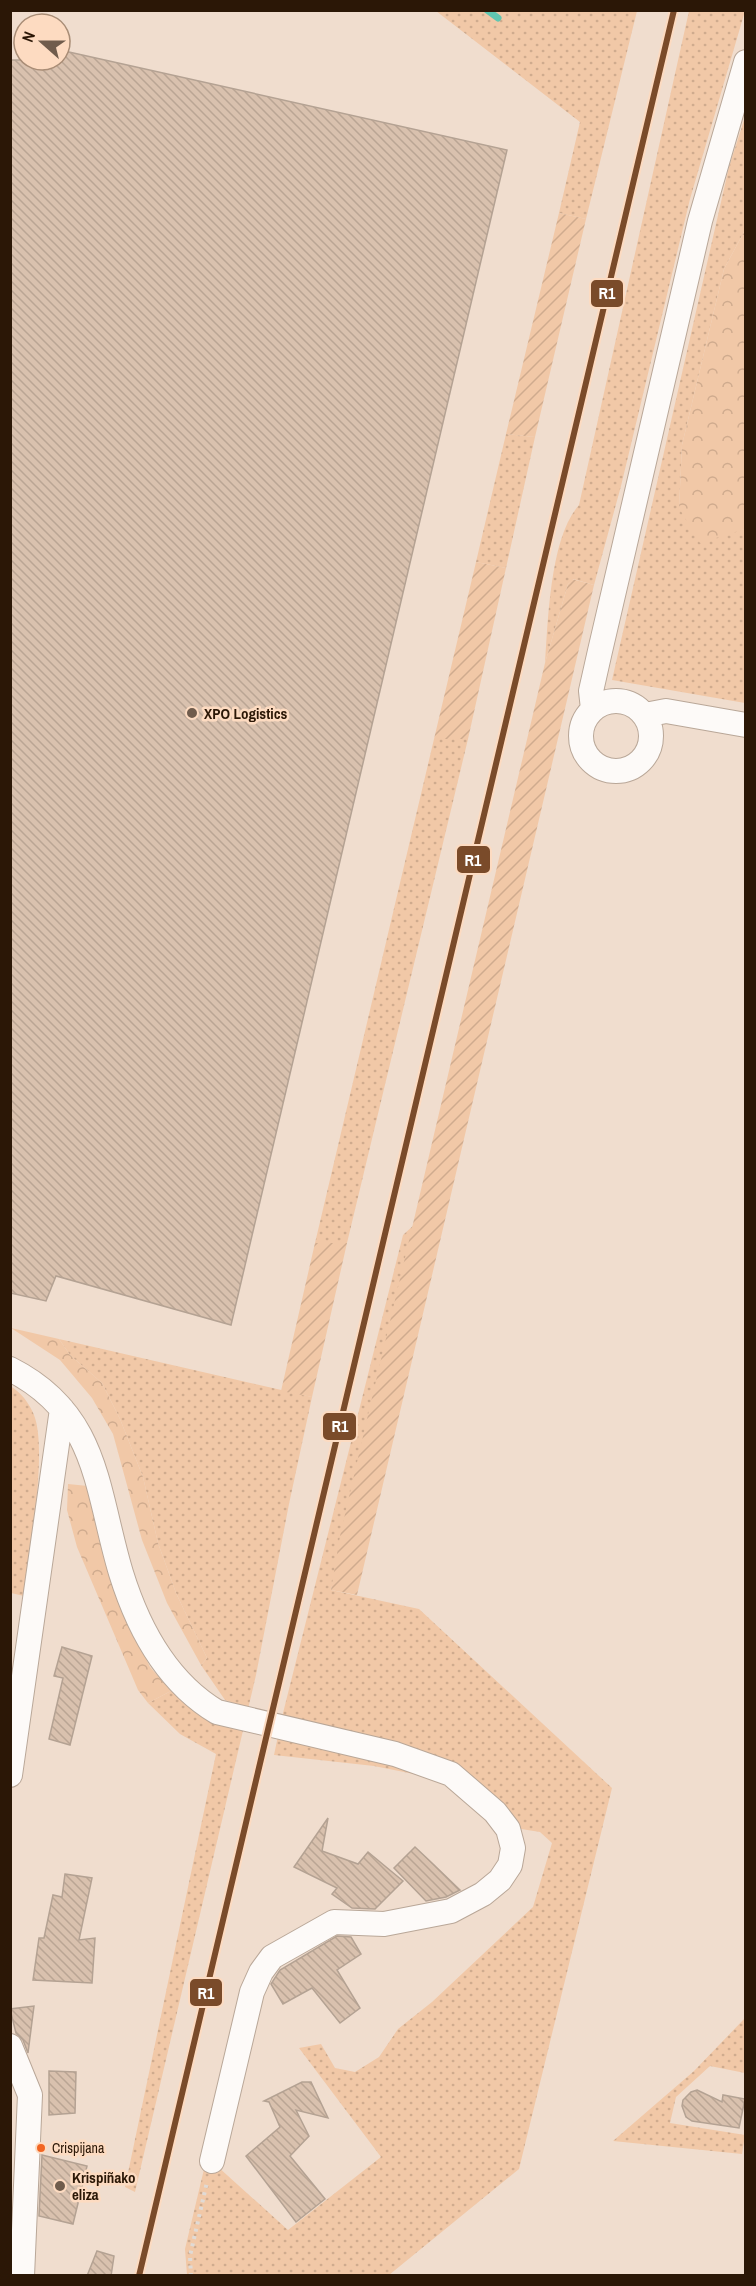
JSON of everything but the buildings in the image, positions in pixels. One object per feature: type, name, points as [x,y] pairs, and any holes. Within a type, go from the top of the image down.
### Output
[{"type":"street","points":[[593,709],[591,691],[700,221],[746,62]]},
{"type":"street","points":[[620,700],[634,705],[645,715],[651,736],[644,757],[633,767],[619,771],[604,769],[591,762],[583,749],[580,735],[584,721],[593,709],[606,702],[620,700]]},
{"type":"street","points":[[645,715],[666,711],[746,725]]},
{"type":"street","points":[[10,1369],[42,1390],[62,1409],[86,1445],[96,1471],[122,1573],[141,1623],[178,1682],[197,1700],[217,1712],[395,1754],[451,1774],[495,1812],[508,1829],[513,1848],[510,1865],[500,1880],[483,1894],[451,1911],[384,1924],[334,1922],[272,1957],[252,1992],[212,2161]]},
{"type":"street","points":[[10,1775],[62,1409]]},
{"type":"street","points":[[10,2046],[20,2096],[22,2276]]},
{"type":"path","points":[[191,2276],[190,2256],[212,2161]]},
{"type":"green space","points":[[436,11],[637,11],[586,219],[559,213],[580,122]]},
{"type":"green space","points":[[689,11],[745,11],[690,199],[621,486],[594,585],[573,579],[568,584],[545,663],[549,603],[556,558],[569,519],[579,505]]},
{"type":"green space","points":[[745,117],[745,230],[724,269],[682,445],[679,508],[730,532],[745,529],[745,703],[612,680],[729,167]]},
{"type":"green space","points":[[559,213],[586,219],[535,437],[506,434]]},
{"type":"green space","points":[[745,230],[745,529],[700,543],[679,508],[682,445],[724,269]]},
{"type":"green space","points":[[506,434],[535,437],[506,568],[476,562]]},
{"type":"green space","points":[[476,562],[506,568],[468,739],[434,739]]},
{"type":"green space","points":[[572,579],[594,585],[357,1595],[331,1590],[340,1536],[367,1419],[545,663],[568,584]]},
{"type":"green space","points":[[434,739],[468,739],[347,1243],[315,1243]]},
{"type":"green space","points":[[415,1224],[331,1590],[419,1609],[612,1788],[519,2169],[389,2275],[187,2275],[185,2249],[205,2165],[217,2166],[288,2230],[381,2157],[299,2048],[321,2044],[335,2068],[355,2072],[379,2057],[398,2029],[432,2002],[533,1907],[552,1843],[540,1832],[515,1828],[502,1808],[282,1717],[403,1235]]},
{"type":"green space","points":[[315,1243],[347,1243],[312,1397],[281,1391]]},
{"type":"green space","points":[[11,1328],[59,1339],[70,1355],[102,1383],[120,1419],[143,1477],[158,1543],[176,1593],[207,1658],[201,1665],[167,1603],[142,1540],[113,1434],[92,1398],[60,1360]]},
{"type":"green space","points":[[59,1339],[312,1397],[256,1675],[135,2192],[125,2187],[216,1754],[180,1734],[148,1703],[171,1691],[195,1709],[242,1706],[225,1700],[201,1665],[207,1658],[176,1593],[158,1543],[143,1477],[120,1419],[102,1383],[70,1355]]},
{"type":"green space","points":[[10,1386],[30,1406],[38,1431],[36,1503],[24,1596],[11,1593]]},
{"type":"green space","points":[[68,1484],[88,1486],[126,1618],[150,1667],[171,1691],[148,1703],[138,1690],[77,1547],[67,1510]]},
{"type":"green space","points":[[278,1736],[419,1771],[434,1778],[374,1766],[274,1755]]},
{"type":"green space","points":[[745,2018],[745,2073],[710,2066],[676,2097],[670,2123],[745,2135],[742,2154],[613,2141],[694,2071]]},
{"type":"waterway","points":[[487,10],[498,18]]},
{"type":"transit line","name":"R1","points":[[139,2276],[674,10]]},
{"type":"place","name":"XPO Logistics","points":[[192,713]]},
{"type":"place","name":"Crispijana","points":[[41,2148]]},
{"type":"place","name":"Krispiñako eliza","points":[[60,2186]]}]
